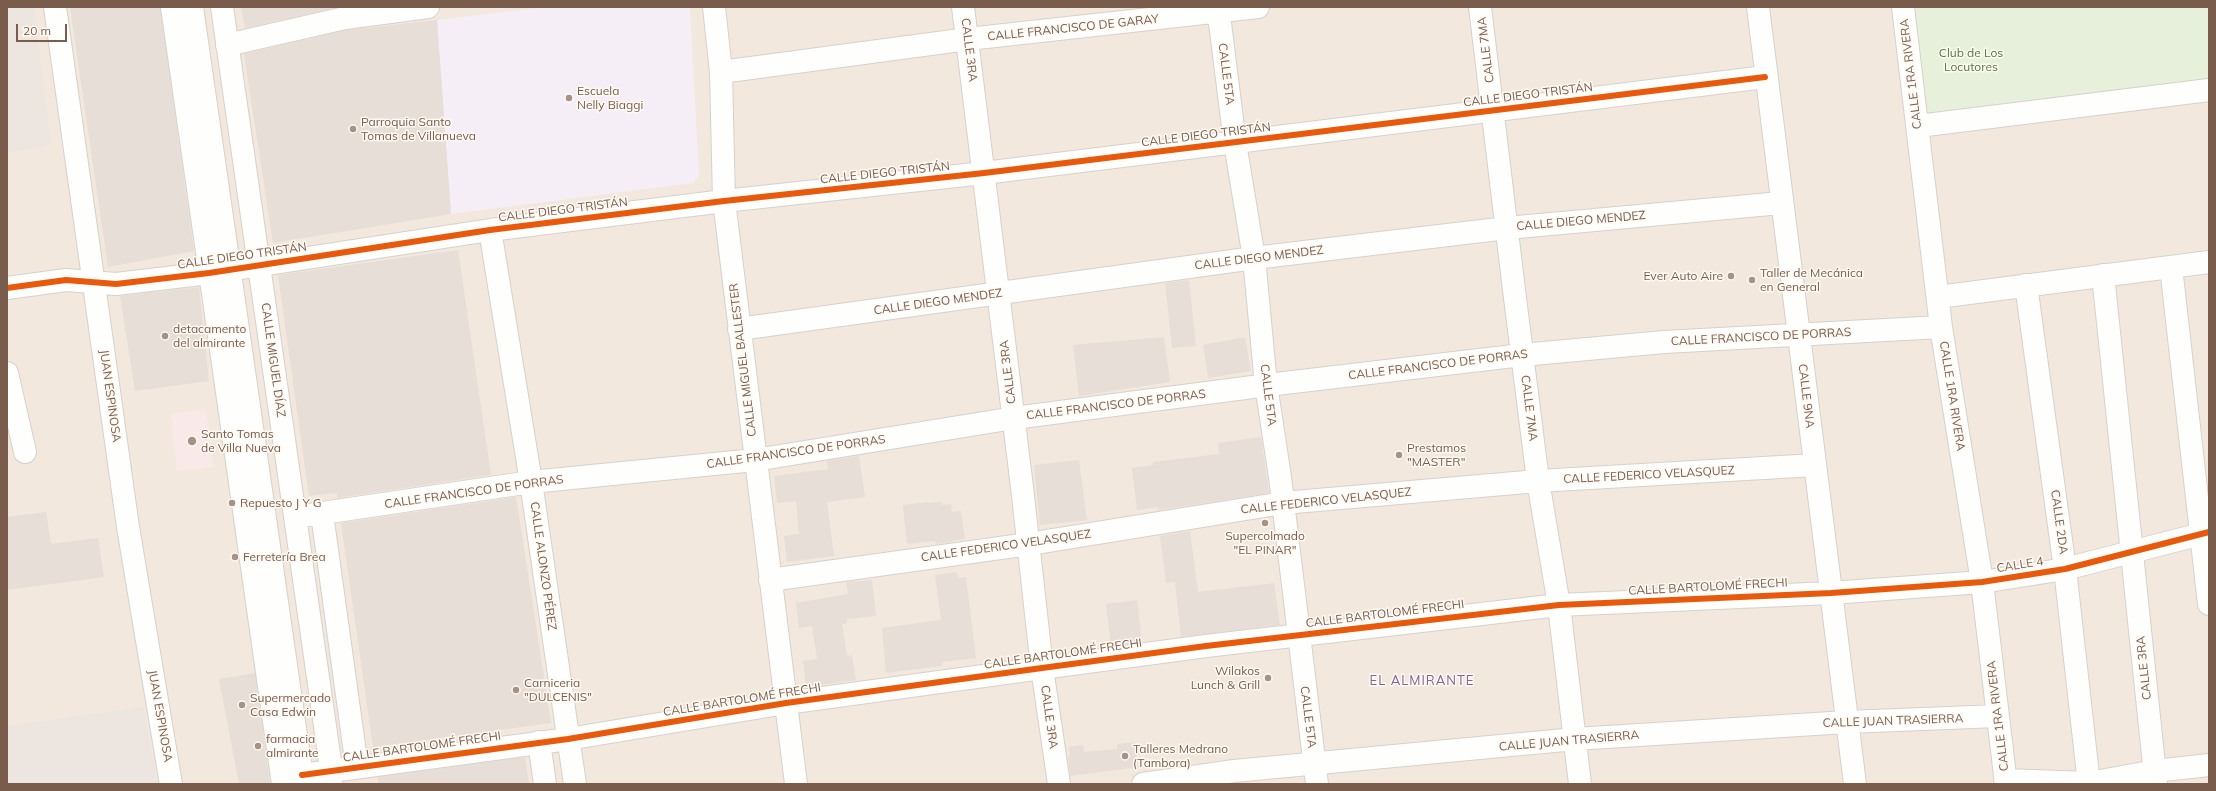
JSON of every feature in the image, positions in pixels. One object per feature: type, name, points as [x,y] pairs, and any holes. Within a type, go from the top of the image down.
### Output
[{"type":"street","name":"JUAN ESPINOSA","points":[[55,7],[128,527],[171,784]]},
{"type":"street","points":[[172,7],[219,272],[296,781]]},
{"type":"street","points":[[192,7],[219,272]]},
{"type":"street","name":"CALLE MIGUEL DÍAZ","points":[[222,7],[296,517],[330,761],[330,778]]},
{"type":"street","points":[[227,46],[345,18],[428,7]]},
{"type":"street","name":"CALLE MIGUEL BALLESTER","points":[[714,7],[721,72],[724,201],[796,784]]},
{"type":"street","name":"CALLE 3RA","points":[[963,7],[1014,418],[1042,668],[1059,784]]},
{"type":"street","name":"CALLE FRANCISCO DE GARAY","points":[[721,72],[968,40],[1218,10],[1258,7]]},
{"type":"street","name":"CALLE 7MA","points":[[1480,7],[1538,481],[1559,605],[1580,784]]},
{"type":"street","name":"CALLE 9NA","points":[[1758,7],[1765,77],[1855,784]]},
{"type":"street","name":"CALLE 1RA RIVERA","points":[[1903,7],[1941,327],[1982,582],[2006,782]]},
{"type":"street","name":"CALLE 5TA","points":[[1218,10],[1235,143],[1254,258],[1266,385],[1283,503],[1316,774]]},
{"type":"street","name":"CALLE DIEGO TRISTÁN","points":[[7,288],[66,280],[116,284],[219,272],[490,230],[724,201],[984,173],[1235,143],[1765,77]]},
{"type":"street","points":[[1918,126],[2209,90]]},
{"type":"street","name":"CALLE DIEGO MENDEZ","points":[[739,329],[1254,258],[1506,228],[1781,203]]},
{"type":"street","name":"CALLE ALONZO PÉREZ","points":[[490,230],[531,482],[575,784]]},
{"type":"street","points":[[1938,297],[2209,262]]},
{"type":"street","points":[[2171,267],[2205,533],[2209,604]]},
{"type":"street","name":"CALLE 3RA","points":[[2103,276],[2155,778]]},
{"type":"street","name":"CALLE 2DA","points":[[2026,286],[2065,569],[2089,784]]},
{"type":"street","name":"CALLE FRANCISCO DE PORRAS","points":[[296,517],[531,482],[755,460],[1014,418],[1266,385],[1522,355],[1664,342],[1798,336],[1941,327]]},
{"type":"street","points":[[7,372],[25,452]]},
{"type":"street","name":"CALLE FEDERICO VELASQUEZ","points":[[770,580],[1029,544],[1283,503],[1538,481],[1815,465]]},
{"type":"street","points":[[322,514],[357,767]]},
{"type":"street","name":"CALLE 4","points":[[1831,593],[1982,582],[2065,569],[2205,533]]},
{"type":"street","name":"CALLE BARTOLOMÉ FRECHI","points":[[296,781],[330,778],[357,767],[568,739],[786,703],[1042,668],[1298,636],[1559,605],[1831,593]]},
{"type":"street","name":"CALLE JUAN TRASIERRA","points":[[1143,784],[1234,771],[1316,774],[1574,739],[1847,722],[1998,716]]},
{"type":"street","points":[[539,742],[545,784]]},
{"type":"street","points":[[2006,782],[2089,784],[2155,778],[2209,765]]},
{"type":"shaded area","points":[[7,7],[2209,7],[2209,784],[7,784]]},
{"type":"shaded area","points":[[7,7],[34,7],[51,145],[7,153]]},
{"type":"shaded area","name":"Escuela Nelly Biaggi","points":[[546,7],[690,7],[699,176],[693,183],[451,214],[437,20]]},
{"type":"shaded area","name":"Santo Tomas de Villa Nueva","points":[[206,409],[214,467],[177,471],[171,414]]},
{"type":"shaded area","points":[[143,707],[158,784],[7,784],[7,726]]},
{"type":"green space","name":"Club de Los Locutores","points":[[1911,7],[2209,7],[2209,82],[1925,118]]},
{"type":"building","points":[[70,7],[160,7],[194,251],[108,267]]},
{"type":"building","points":[[241,7],[337,7],[245,28]]},
{"type":"building","points":[[437,20],[451,214],[273,243],[244,54],[347,30]]},
{"type":"building","points":[[458,250],[491,475],[337,498],[337,493],[309,496],[278,275]]},
{"type":"building","points":[[1189,280],[1196,346],[1172,348],[1165,283]]},
{"type":"building","name":"detacamento del almirante","points":[[199,287],[209,381],[135,391],[120,296]]},
{"type":"building","points":[[1164,337],[1170,382],[1079,396],[1073,345]]},
{"type":"building","points":[[1245,337],[1251,371],[1208,378],[1203,345]]},
{"type":"building","points":[[1261,437],[1269,493],[1159,510],[1158,507],[1137,510],[1132,468],[1153,465],[1153,462],[1219,454],[1218,443]]},
{"type":"building","points":[[859,456],[865,497],[827,502],[834,556],[787,562],[784,536],[799,534],[796,501],[777,503],[774,476],[828,469],[827,461]]},
{"type":"building","points":[[1079,460],[1087,520],[1040,525],[1034,465]]},
{"type":"building","points":[[516,497],[551,723],[373,747],[341,523]]},
{"type":"building","points":[[941,502],[942,505],[951,504],[952,512],[961,511],[965,539],[936,544],[935,541],[907,544],[903,505]]},
{"type":"building","points":[[46,512],[51,544],[98,538],[104,577],[7,590],[7,517]]},
{"type":"building","points":[[1190,531],[1198,592],[1274,583],[1280,625],[1181,637],[1175,582],[1166,583],[1160,536]]},
{"type":"building","points":[[956,572],[958,578],[966,577],[976,658],[942,662],[942,666],[886,673],[882,628],[941,620],[935,575]]},
{"type":"building","points":[[872,580],[876,616],[847,619],[847,623],[842,624],[847,656],[852,655],[856,680],[806,687],[803,661],[817,659],[812,626],[799,628],[796,603],[848,594],[846,582]]},
{"type":"building","points":[[1137,600],[1142,642],[1111,646],[1106,604]]},
{"type":"building","name":"Supermercado Casa Edwin","points":[[255,673],[270,784],[239,784],[219,679]]},
{"type":"building","points":[[1135,742],[1138,767],[1070,776],[1068,756],[1070,756],[1069,747],[1083,745],[1084,752],[1117,749],[1117,744]]},
{"type":"building","points":[[525,757],[529,784],[378,784],[378,777]]},
{"type":"cycle path","points":[[7,288],[66,280],[116,284],[209,273],[490,230],[724,201],[984,173],[1765,77]]},
{"type":"cycle path","points":[[302,775],[568,739],[786,703],[1042,668],[1206,646],[1559,605],[1831,593],[1982,582],[2065,569],[2209,532]]},
{"type":"place","name":"Escuela Nelly Biaggi","points":[[569,98]]},
{"type":"place","name":"Parroquia Santo Tomas de Villanueva","points":[[353,129]]},
{"type":"place","name":"Ever Auto Aire","points":[[1731,276]]},
{"type":"place","name":"Taller de Mecánica en General","points":[[1752,280]]},
{"type":"place","name":"detacamento del almirante","points":[[165,336]]},
{"type":"place","name":"Santo Tomas de Villa Nueva","points":[[192,441]]},
{"type":"place","name":"Prestamos \"MASTER\"","points":[[1399,455]]},
{"type":"place","name":"Repuesto J Y G","points":[[232,503]]},
{"type":"place","name":"Supercolmado \"EL PINAR\"","points":[[1265,523]]},
{"type":"place","name":"Ferretería Brea","points":[[235,557]]},
{"type":"place","name":"Wilakos Lunch & Grill","points":[[1268,678]]},
{"type":"place","name":"Carniceria \"DULCENIS\"","points":[[516,690]]},
{"type":"place","name":"Supermercado Casa Edwin","points":[[242,705]]},
{"type":"place","name":"farmacia almirante","points":[[258,746]]},
{"type":"place","name":"Talleres Medrano (Tambora)","points":[[1125,756]]},
{"type":"district","name":"EL ALMIRANTE","points":[[1422,681]]}]
